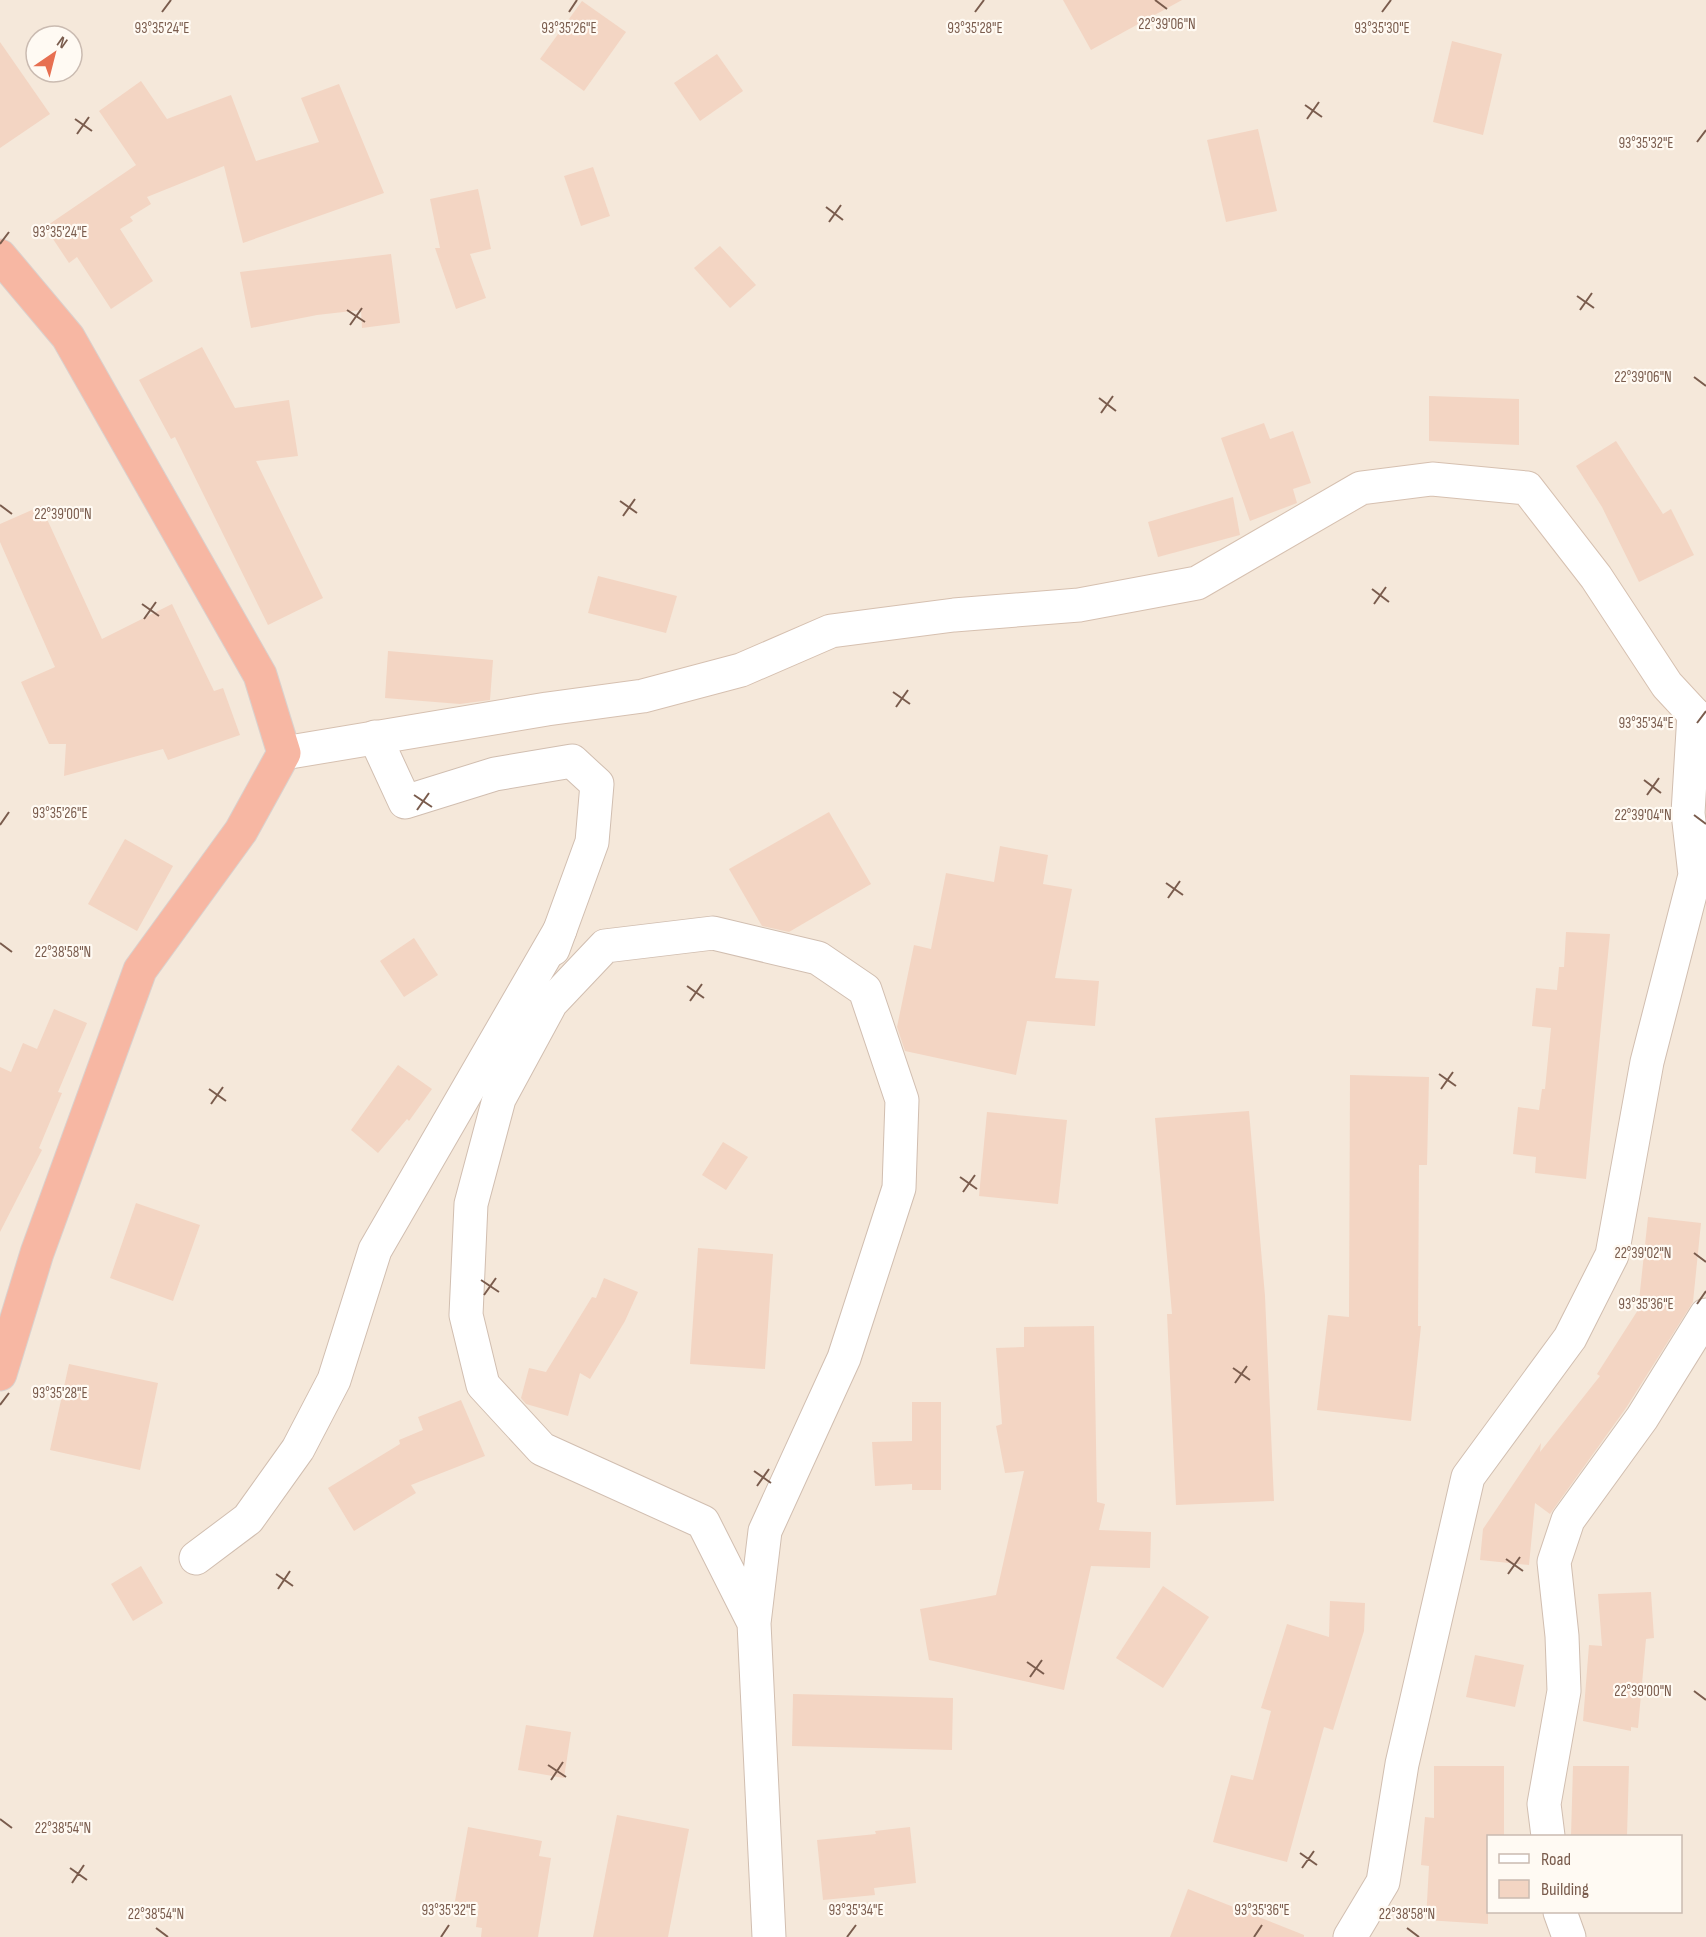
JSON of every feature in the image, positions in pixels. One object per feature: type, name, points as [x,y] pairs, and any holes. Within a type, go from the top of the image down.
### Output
[{"type":"highway","points":[[0,256],[68,337],[260,675],[284,753],[241,831],[140,970],[37,1253],[0,1374]]},
{"type":"street","points":[[284,753],[643,696],[741,670],[831,631],[954,615],[1079,605],[1197,583],[1361,488],[1432,479],[1527,488],[1596,577],[1667,685],[1700,721],[1706,747]]},
{"type":"street","points":[[1350,1937],[1383,1882],[1402,1764],[1468,1477],[1570,1338],[1612,1255],[1647,1062],[1695,876],[1688,813],[1700,721]]},
{"type":"street","points":[[375,737],[405,802],[495,774],[572,761],[597,784],[592,842],[499,1099],[471,1204],[466,1316],[483,1385],[542,1449],[703,1522],[754,1623]]},
{"type":"street","points":[[196,1558],[248,1519],[298,1449],[334,1380],[375,1251],[560,930]]},
{"type":"street","points":[[499,1099],[552,1003],[605,946],[713,933],[818,958],[865,990],[902,1100],[899,1188],[844,1358],[765,1531],[754,1623],[769,1937]]},
{"type":"street","points":[[1548,1835],[1544,1804],[1564,1691],[1562,1636],[1554,1562],[1568,1520],[1642,1418],[1706,1315]]},
{"type":"street","points":[[1561,1913],[1569,1937]]},
{"type":"shaded area","points":[[0,0],[1706,0],[1706,1937],[0,1937]]},
{"type":"building","points":[[1063,0],[1182,0],[1091,50]]},
{"type":"building","points":[[582,1],[626,32],[584,91],[540,59]]},
{"type":"building","points":[[1452,41],[1502,54],[1483,135],[1433,122]]},
{"type":"building","points":[[0,42],[24,77],[24,84],[29,84],[50,114],[0,148]]},
{"type":"building","points":[[717,54],[743,91],[700,121],[674,83]]},
{"type":"building","points":[[141,81],[167,119],[231,95],[256,161],[319,142],[301,98],[339,84],[384,193],[243,243],[224,166],[147,197],[151,204],[130,217],[133,221],[120,229],[153,281],[111,309],[77,257],[69,263],[45,227],[136,165],[99,111]]},
{"type":"building","points":[[1258,129],[1277,211],[1226,222],[1207,140]]},
{"type":"building","points":[[593,167],[610,216],[581,226],[564,176]]},
{"type":"building","points":[[478,189],[491,249],[470,254],[486,298],[456,309],[435,248],[440,248],[430,199]]},
{"type":"building","points":[[720,246],[756,285],[730,308],[694,268]]},
{"type":"building","points":[[391,254],[400,323],[362,328],[361,310],[317,315],[251,328],[240,272]]},
{"type":"building","points":[[202,347],[235,408],[289,400],[298,456],[256,461],[323,598],[268,625],[175,437],[171,439],[139,380]]},
{"type":"building","points":[[1429,396],[1519,399],[1519,445],[1429,441]]},
{"type":"building","points":[[1264,423],[1270,439],[1293,431],[1311,483],[1293,489],[1297,503],[1250,521],[1221,438]]},
{"type":"building","points":[[1616,441],[1663,514],[1671,509],[1694,555],[1639,582],[1602,507],[1576,466]]},
{"type":"building","points":[[1233,497],[1240,535],[1158,557],[1148,522]]},
{"type":"building","points":[[41,506],[102,639],[172,604],[214,691],[223,688],[240,735],[168,760],[163,749],[64,776],[66,744],[49,744],[21,682],[55,667],[0,542],[0,524]]},
{"type":"building","points":[[598,576],[677,596],[666,633],[588,613]]},
{"type":"building","points":[[388,651],[493,660],[490,700],[460,704],[385,698]]},
{"type":"building","points":[[829,812],[871,884],[789,932],[762,926],[729,869]]},
{"type":"building","points":[[125,839],[173,866],[137,931],[88,904]]},
{"type":"building","points":[[1000,846],[1048,855],[1043,884],[1072,889],[1055,978],[1099,981],[1095,1026],[1027,1021],[1016,1075],[905,1051],[897,1027],[914,945],[931,949],[946,873],[994,882]]},
{"type":"building","points":[[1566,932],[1610,934],[1586,1179],[1535,1173],[1536,1157],[1513,1154],[1518,1107],[1539,1110],[1542,1089],[1545,1089],[1551,1028],[1532,1026],[1536,988],[1557,990],[1559,967],[1564,967]]},
{"type":"building","points":[[414,938],[438,975],[404,997],[380,961]]},
{"type":"building","points":[[54,1009],[87,1023],[58,1092],[62,1093],[39,1148],[42,1150],[0,1232],[0,1067],[11,1072],[23,1043],[37,1049]]},
{"type":"building","points":[[398,1065],[432,1089],[409,1121],[407,1119],[378,1153],[351,1130]]},
{"type":"building","points":[[1350,1075],[1429,1077],[1427,1165],[1419,1165],[1418,1326],[1421,1326],[1411,1421],[1317,1410],[1328,1315],[1349,1317]]},
{"type":"building","points":[[1249,1111],[1265,1296],[1274,1501],[1176,1505],[1167,1314],[1172,1314],[1155,1118]]},
{"type":"building","points":[[987,1112],[1067,1120],[1058,1204],[979,1196]]},
{"type":"building","points":[[723,1142],[748,1157],[726,1190],[702,1175]]},
{"type":"building","points":[[136,1203],[200,1225],[173,1301],[110,1278]]},
{"type":"building","points":[[1648,1217],[1701,1223],[1693,1302],[1626,1408],[1550,1514],[1535,1503],[1529,1565],[1480,1560],[1483,1529],[1541,1443],[1540,1452],[1600,1376],[1597,1374],[1638,1310]]},
{"type":"building","points":[[698,1248],[773,1254],[765,1369],[690,1364]]},
{"type":"building","points":[[604,1278],[638,1292],[625,1321],[590,1379],[580,1373],[568,1416],[526,1404],[521,1398],[529,1368],[546,1372],[592,1297],[596,1298]]},
{"type":"building","points":[[1094,1326],[1097,1502],[1105,1504],[1099,1530],[1151,1532],[1150,1568],[1091,1566],[1064,1690],[929,1660],[920,1609],[996,1595],[1024,1471],[1005,1473],[996,1426],[1002,1424],[996,1348],[1024,1347],[1024,1327]]},
{"type":"building","points":[[69,1364],[158,1383],[140,1470],[50,1450]]},
{"type":"building","points":[[461,1400],[485,1456],[411,1485],[416,1493],[354,1531],[328,1488],[400,1444],[399,1440],[423,1430],[418,1417]]},
{"type":"building","points":[[912,1402],[941,1402],[941,1490],[912,1490],[912,1484],[875,1486],[872,1442],[912,1441]]},
{"type":"building","points":[[141,1566],[163,1603],[133,1621],[111,1584]]},
{"type":"building","points":[[1163,1586],[1209,1617],[1163,1688],[1116,1658]]},
{"type":"building","points":[[1651,1592],[1654,1638],[1646,1639],[1638,1728],[1631,1727],[1631,1731],[1583,1721],[1589,1645],[1602,1646],[1598,1594]]},
{"type":"building","points":[[1330,1601],[1365,1603],[1364,1631],[1333,1730],[1324,1727],[1287,1862],[1213,1842],[1231,1775],[1253,1780],[1271,1711],[1261,1708],[1287,1624],[1329,1637]]},
{"type":"building","points":[[1475,1655],[1524,1665],[1515,1707],[1466,1697]]},
{"type":"building","points":[[793,1694],[953,1698],[952,1750],[792,1746]]},
{"type":"building","points":[[526,1725],[571,1732],[564,1778],[518,1770]]},
{"type":"building","points":[[1434,1766],[1504,1766],[1504,1835],[1487,1835],[1488,1924],[1426,1920],[1429,1866],[1421,1865],[1425,1817],[1434,1818]]},
{"type":"building","points":[[1573,1766],[1629,1766],[1627,1835],[1571,1835]]},
{"type":"building","points":[[617,1815],[689,1829],[668,1937],[593,1937]]},
{"type":"building","points":[[468,1827],[542,1841],[539,1856],[551,1858],[538,1937],[481,1937],[482,1928],[476,1927],[479,1905],[455,1901]]},
{"type":"building","points":[[910,1827],[916,1883],[874,1888],[875,1895],[823,1900],[817,1840],[876,1834],[875,1831]]},
{"type":"building","points":[[1188,1889],[1304,1935],[1304,1937],[1170,1937]]}]
